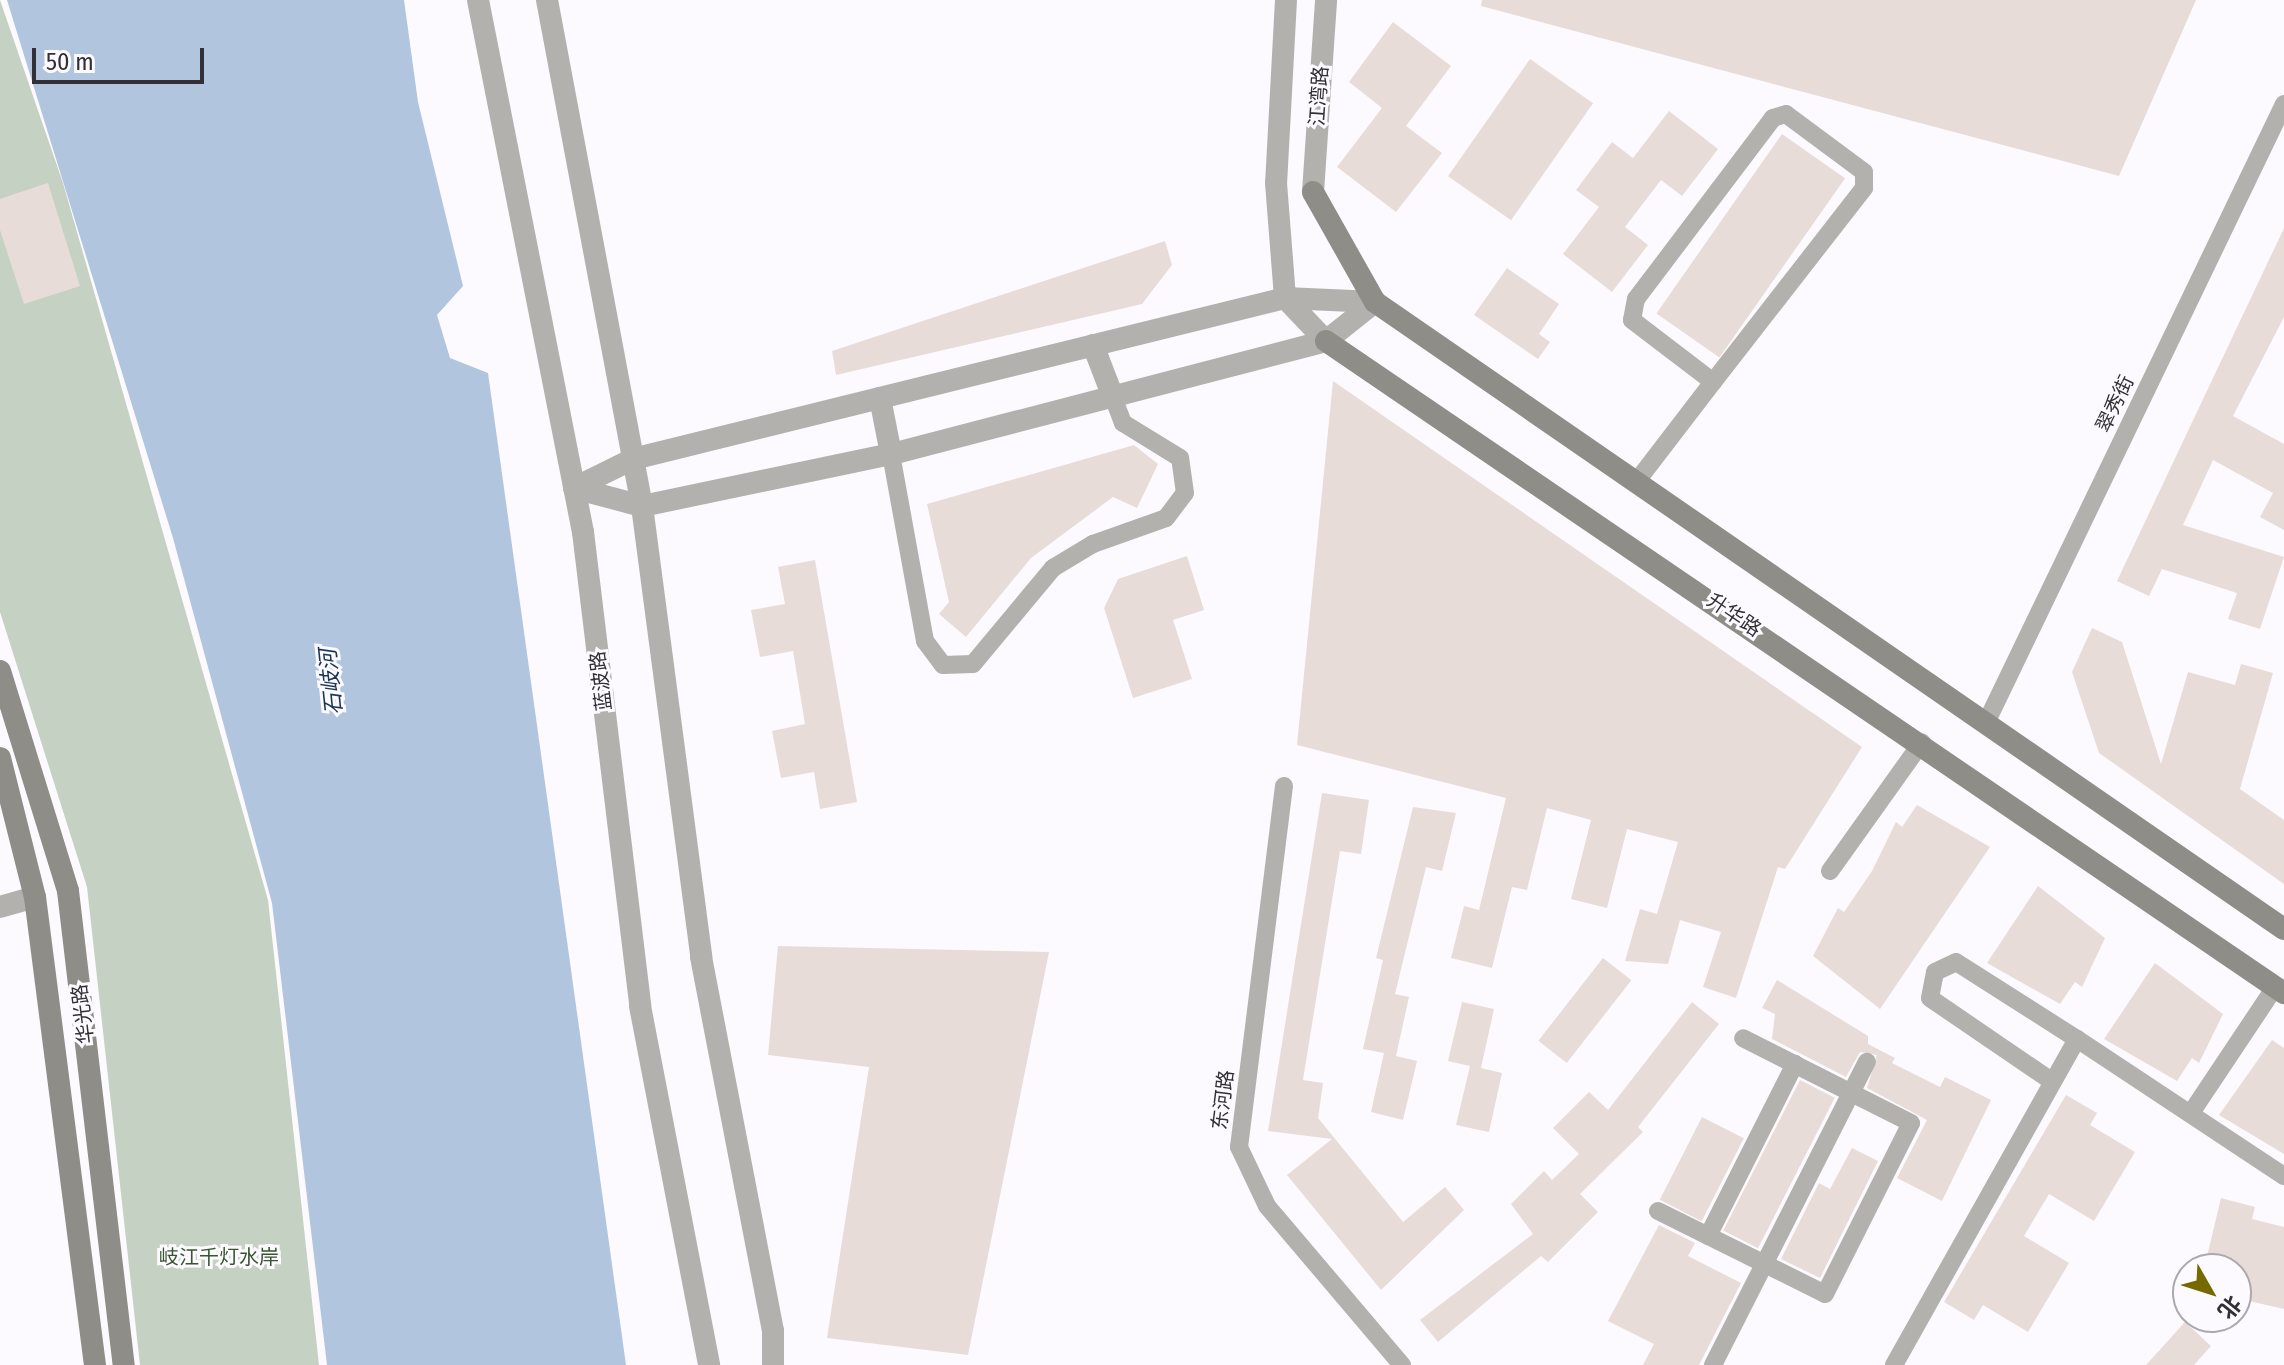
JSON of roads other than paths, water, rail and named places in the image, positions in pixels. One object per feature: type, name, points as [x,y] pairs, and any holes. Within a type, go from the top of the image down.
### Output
[{"type":"main road","points":[[1313,192],[1375,302],[2284,929]]},
{"type":"main road","name":"升华路","points":[[1326,341],[1922,742],[2280,990]]},
{"type":"main road","name":"华光路","points":[[0,671],[68,891],[124,1365]]},
{"type":"main road","name":"华光路","points":[[0,758],[35,897],[95,1365]]},
{"type":"street","name":"蓝波路","points":[[478,0],[574,488],[640,1006],[709,1365]]},
{"type":"street","points":[[547,0],[642,506],[701,957],[773,1331],[773,1365]]},
{"type":"street","name":"江湾路","points":[[1285,298],[1276,183],[1286,0]]},
{"type":"street","name":"江湾路","points":[[1313,192],[1326,0]]},
{"type":"street","name":"翠秀街","points":[[1986,723],[2284,104]]},
{"type":"street","points":[[1637,481],[1864,188],[1864,172],[1786,114],[1773,118],[1636,299],[1632,320],[1713,382]]},
{"type":"street","points":[[574,488],[633,459],[1285,298],[1375,302]]},
{"type":"street","name":"升华路","points":[[1285,298],[1326,341]]},
{"type":"street","points":[[574,488],[642,506],[891,454],[1326,341],[1375,302]]},
{"type":"street","points":[[880,398],[925,641],[943,665],[973,664],[1053,568],[1093,544],[1166,518],[1185,493],[1180,458],[1123,423],[1093,345]]},
{"type":"street","points":[[1830,871],[1922,742]]},
{"type":"street","name":"东河路","points":[[1284,786],[1239,1147],[1267,1206],[1402,1365]]},
{"type":"street","points":[[0,907],[35,897]]},
{"type":"street","points":[[2050,1080],[1930,998],[1935,972],[1956,962],[2193,1110],[2284,1176]]},
{"type":"street","points":[[2193,1110],[2280,990]]},
{"type":"street","points":[[1658,1211],[1825,1294],[1911,1123],[1743,1038]]},
{"type":"street","points":[[1894,1365],[2050,1080],[2077,1039]]},
{"type":"street","points":[[1713,1365],[1867,1062]]},
{"type":"street","points":[[1708,1236],[1795,1064]]},
{"type":"water","name":"石岐河","points":[[7,0],[404,0],[418,102],[463,286],[437,315],[450,358],[488,373],[626,1365],[327,1365],[272,903],[173,538]]},
{"type":"park label","name":"岐江千灯水岸","points":[[219,1257]]}]
